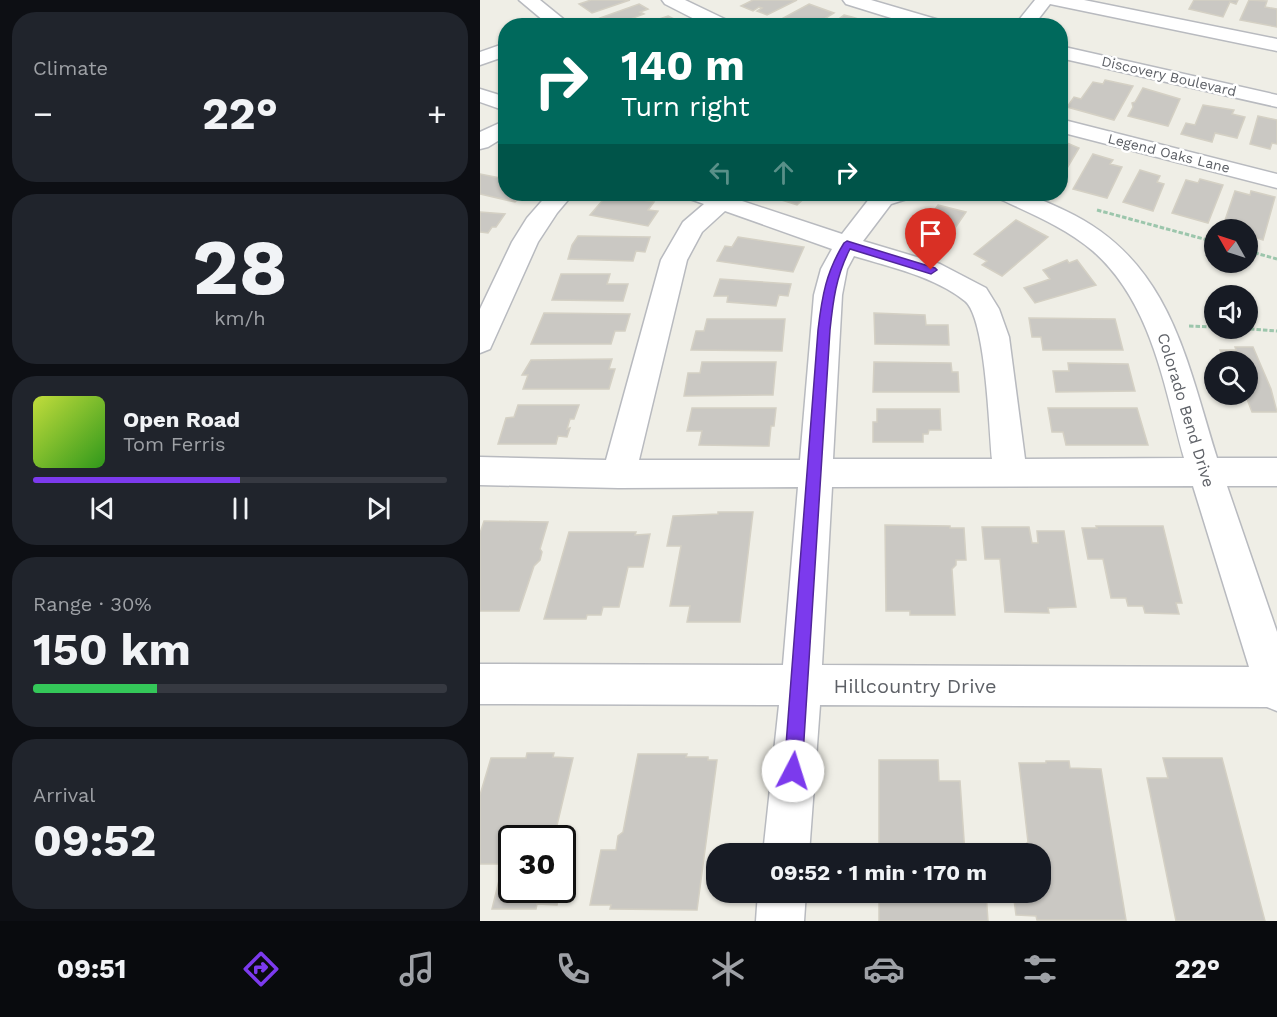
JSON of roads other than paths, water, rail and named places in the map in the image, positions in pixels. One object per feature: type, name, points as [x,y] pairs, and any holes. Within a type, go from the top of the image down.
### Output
[{"type":"street","points":[[528,0],[552,18]]},
{"type":"street","points":[[671,0],[708,18]]},
{"type":"street","points":[[852,0],[912,18]]},
{"type":"street","points":[[1029,18],[1044,0]]},
{"type":"street","points":[[1057,0],[1277,45]]},
{"type":"street","points":[[480,59],[498,52]]},
{"type":"street","name":"Discovery Boulevard","points":[[1068,54],[1277,101]]},
{"type":"street","points":[[480,95],[498,102]]},
{"type":"street","name":"Legend Oaks Lane","points":[[1068,127],[1277,181]]},
{"type":"street","points":[[480,142],[498,131]]},
{"type":"street","points":[[480,342],[528,239],[553,201]]},
{"type":"street","points":[[619,474],[674,260],[707,201]]},
{"type":"street","points":[[718,201],[847,245],[931,270],[976,296],[985,309],[994,337],[1010,474]]},
{"type":"street","points":[[787,843],[801,685],[828,295],[834,269],[847,245],[882,201]]},
{"type":"street","name":"Colorado Bend Drive","points":[[1024,201],[1066,221],[1101,244],[1131,273],[1160,324],[1205,472],[1277,688]]},
{"type":"street","points":[[480,471],[619,474],[1277,472]]},
{"type":"street","name":"Hillcountry Drive","points":[[480,684],[1277,688]]},
{"type":"street","points":[[780,921],[781,903]]}]
